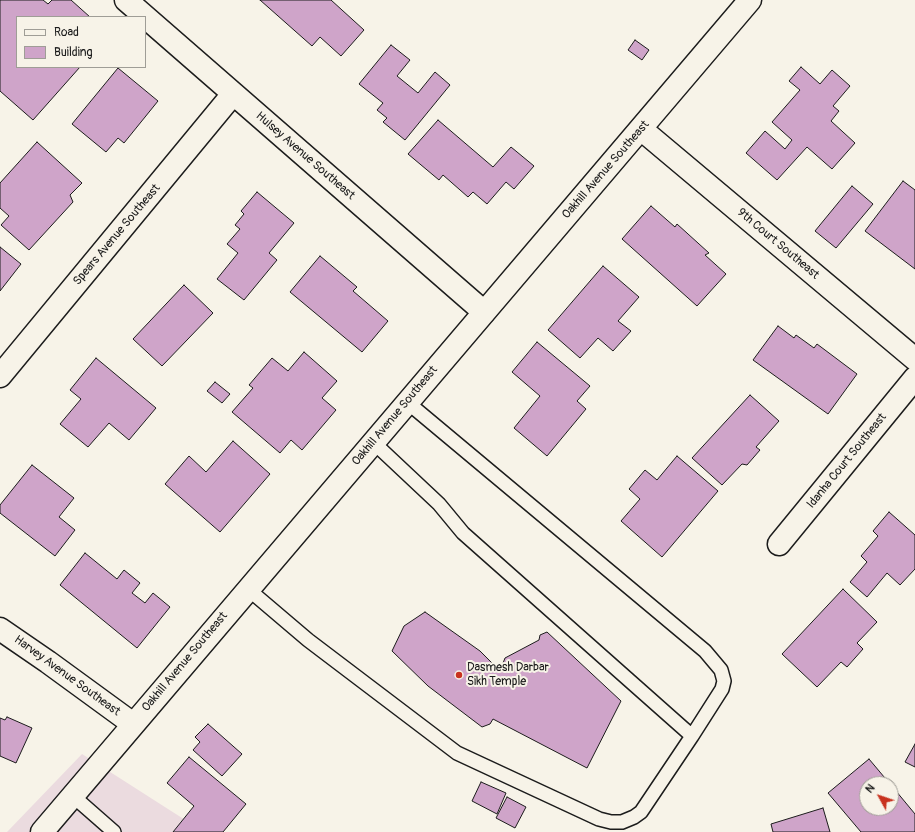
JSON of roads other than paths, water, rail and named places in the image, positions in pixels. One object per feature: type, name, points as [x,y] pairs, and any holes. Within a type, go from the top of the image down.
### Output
[{"type":"street","name":"Hulsey Avenue Southeast","points":[[126,0],[144,16]]},
{"type":"street","name":"Oakhill Avenue Southeast","points":[[42,832],[750,0]]},
{"type":"street","name":"Hulsey Avenue Southeast","points":[[146,18],[484,312]]},
{"type":"street","name":"Spears Avenue Southeast","points":[[0,376],[233,94]]},
{"type":"street","name":"9th Court Southeast","points":[[641,129],[915,359]]},
{"type":"street","name":"Idanha Court Southeast","points":[[779,544],[915,378]]},
{"type":"street","name":"Harvey Avenue Southeast","points":[[0,629],[133,724]]},
{"type":"lane","points":[[248,589],[308,640],[457,753],[599,819],[611,822],[622,822],[640,812],[722,689],[724,681],[721,670],[705,651],[615,574],[475,460],[408,402]]},
{"type":"lane","points":[[373,442],[439,504],[463,534],[692,736]]},
{"type":"lane","points":[[73,796],[114,832]]},
{"type":"place","name":"Dasmesh Darbar Sikh Temple","points":[[459,675]]}]
